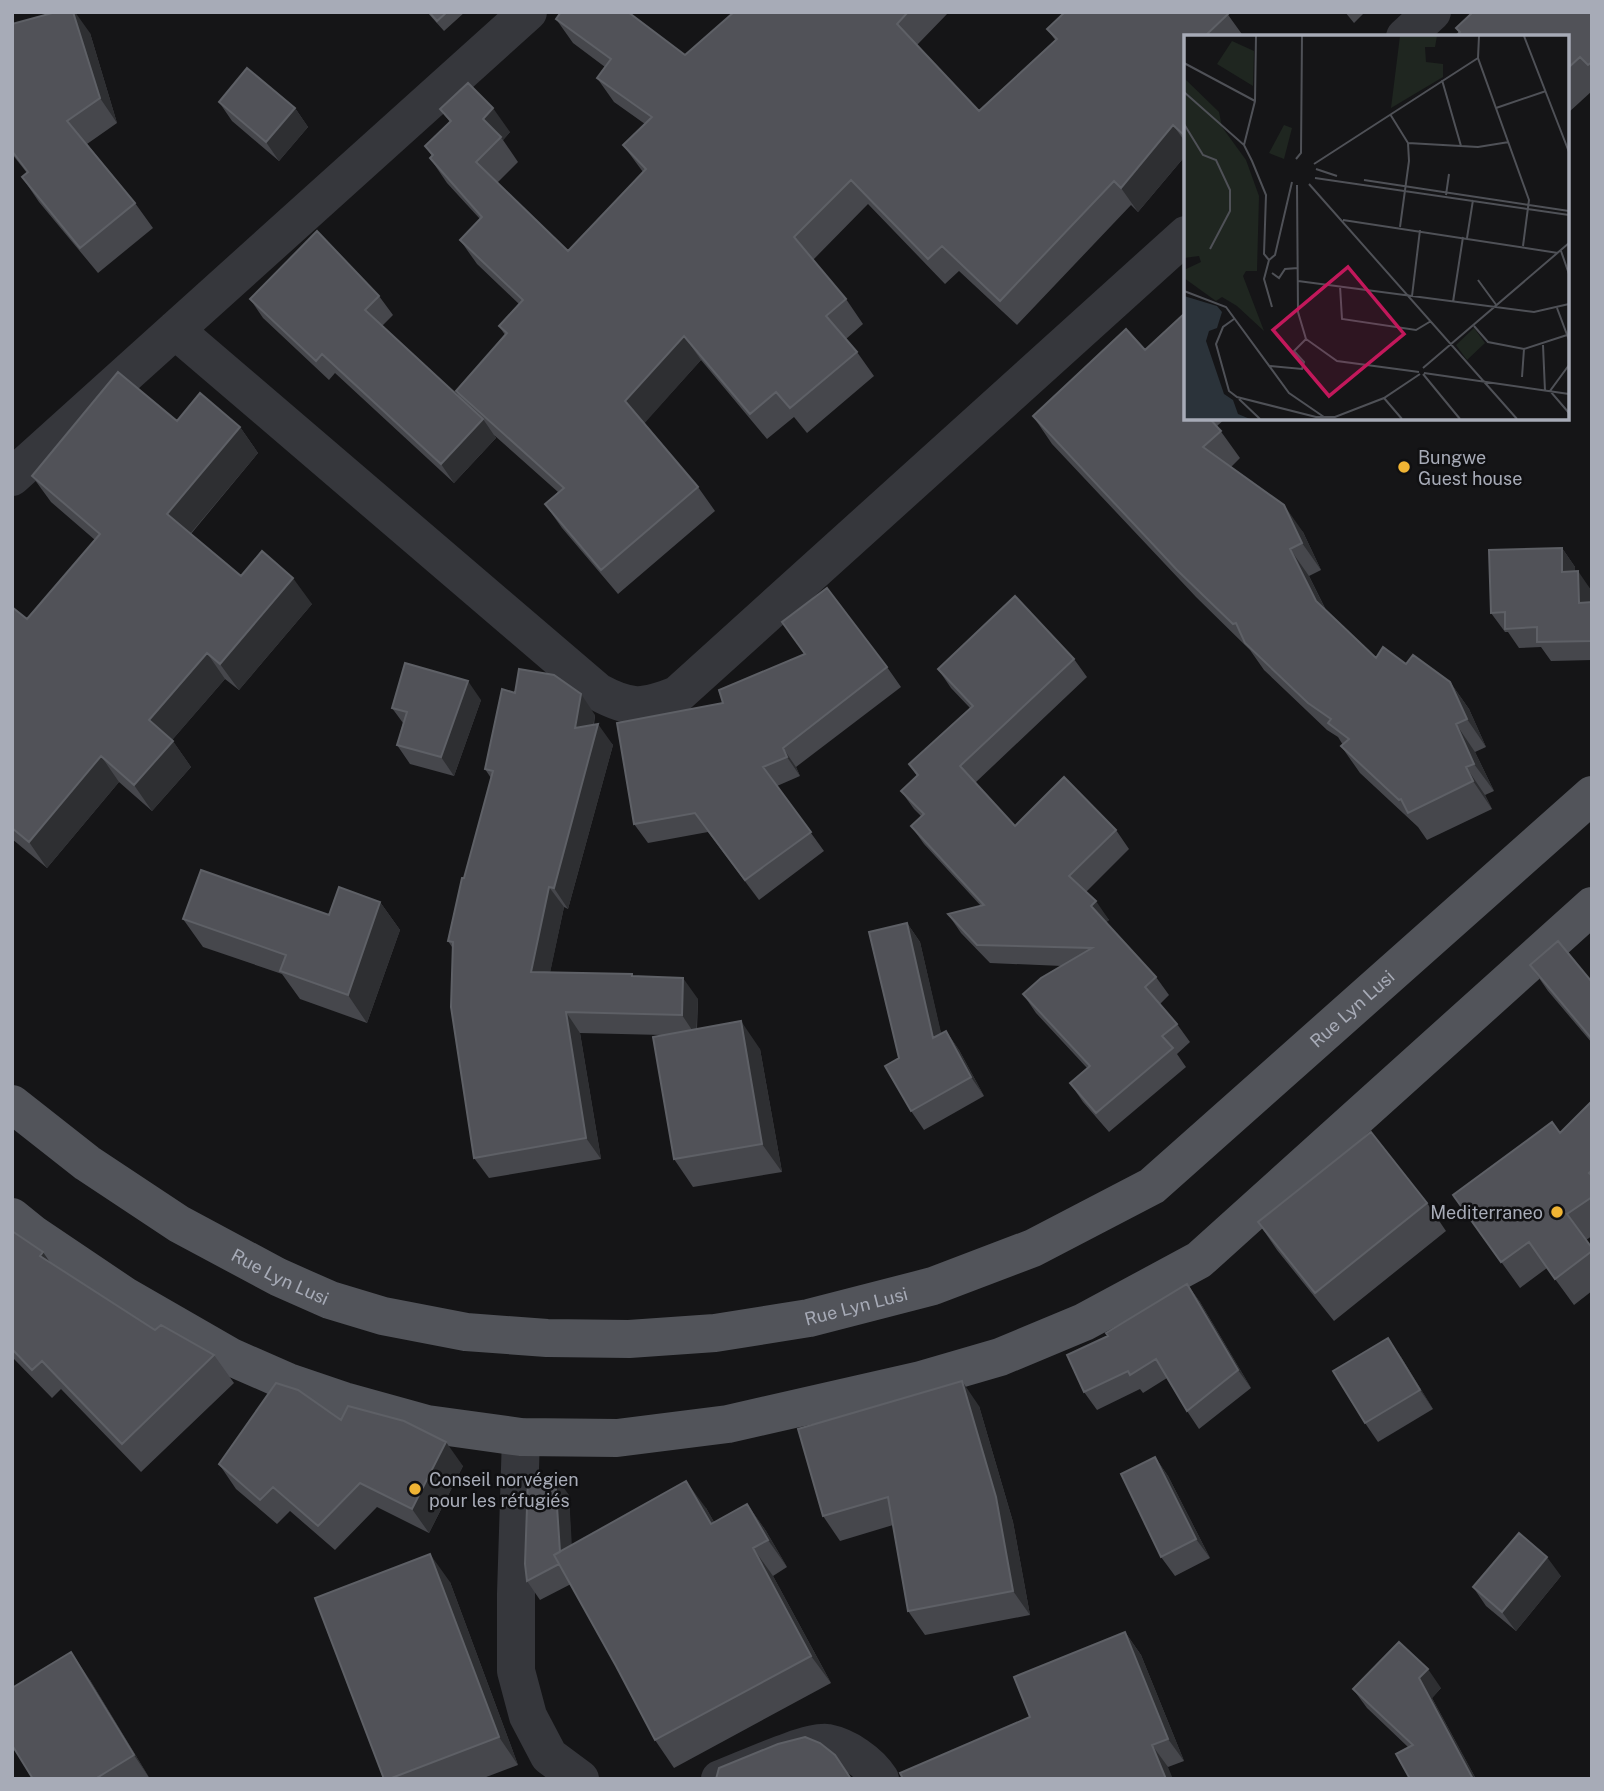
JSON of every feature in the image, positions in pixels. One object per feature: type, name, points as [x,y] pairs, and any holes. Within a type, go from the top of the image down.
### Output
[{"type":"main road","name":"Rue Lyn Lusi","points":[[12,1104],[87,1163],[180,1224],[278,1277],[330,1300],[383,1316],[466,1332],[547,1338],[629,1339],[715,1333],[809,1318],[933,1286],[1033,1248],[1152,1186],[1592,795]]},
{"type":"main road","points":[[12,1217],[125,1296],[231,1357],[288,1382],[427,1424],[521,1437],[617,1438],[728,1424],[987,1361],[1084,1322],[1199,1260],[1592,906]]},
{"type":"street","points":[[12,477],[528,12]]},
{"type":"street","points":[[1407,35],[1432,12]]},
{"type":"street","points":[[176,330],[598,692],[620,704],[650,705],[677,695],[1184,237]]},
{"type":"street","points":[[521,1437],[516,1671],[528,1716],[549,1756],[580,1779]]},
{"type":"street","points":[[720,1779],[805,1747],[826,1743],[854,1753],[880,1779]]},
{"type":"building","points":[[56,12],[73,12],[100,98],[67,121],[135,203],[80,248],[22,177],[28,172],[12,151],[12,24]]},
{"type":"building","points":[[429,12],[447,12],[437,21]]},
{"type":"building","points":[[561,12],[628,12],[685,55],[734,12],[908,12],[897,24],[979,111],[1057,39],[1047,29],[1065,12],[1228,14],[1206,35],[1184,35],[1184,135],[1173,125],[1121,188],[1114,181],[1000,301],[942,246],[928,259],[851,180],[794,237],[846,299],[826,316],[857,352],[790,408],[776,392],[750,414],[684,336],[625,401],[698,487],[601,570],[545,504],[564,488],[456,391],[507,333],[499,326],[523,300],[460,240],[482,217],[430,158],[433,155],[425,146],[451,121],[440,109],[468,83],[493,108],[483,119],[501,137],[476,162],[568,251],[646,169],[623,145],[652,117],[597,78],[611,59],[556,19]]},
{"type":"building","points":[[1473,12],[1592,12],[1592,62],[1588,65],[1580,57],[1569,67],[1569,35],[1457,35],[1460,32],[1456,28]]},
{"type":"building","points":[[247,68],[295,108],[266,142],[219,102]]},
{"type":"building","points":[[317,231],[379,296],[365,310],[483,419],[441,464],[322,354],[316,361],[250,299]]},
{"type":"building","points":[[1184,314],[1184,420],[1211,420],[1221,431],[1203,447],[1284,505],[1302,543],[1290,549],[1316,601],[1376,658],[1383,647],[1406,664],[1413,655],[1450,682],[1467,719],[1456,724],[1474,764],[1466,767],[1473,781],[1408,813],[1401,799],[1341,746],[1349,739],[1328,723],[1331,719],[1308,703],[1245,643],[1236,623],[1233,624],[1177,570],[1033,416],[1126,329],[1145,350]]},
{"type":"building","points":[[118,372],[177,421],[200,393],[240,427],[167,514],[241,576],[262,551],[293,578],[220,664],[207,653],[149,720],[173,741],[134,785],[101,756],[29,842],[12,828],[12,607],[27,619],[100,534],[32,476]]},
{"type":"building","points":[[1562,548],[1562,572],[1578,571],[1579,603],[1592,602],[1592,641],[1537,642],[1537,627],[1505,629],[1505,612],[1491,613],[1489,550]]},
{"type":"building","points":[[827,588],[887,667],[783,748],[787,757],[763,767],[811,832],[745,880],[695,813],[634,824],[617,723],[723,703],[719,690],[805,654],[782,622]]},
{"type":"building","points":[[1015,596],[1074,659],[960,766],[1015,826],[1064,777],[1116,830],[1069,876],[1096,901],[1091,906],[1156,977],[1145,987],[1177,1024],[1162,1036],[1173,1048],[1096,1113],[1070,1083],[1090,1066],[1023,994],[1041,978],[1092,948],[977,945],[948,914],[984,905],[911,826],[924,814],[901,791],[918,775],[909,764],[973,706],[938,669]]},
{"type":"building","points":[[405,663],[468,681],[441,757],[397,745],[407,712],[392,708]]},
{"type":"building","points":[[519,669],[554,675],[581,694],[575,728],[598,724],[554,888],[549,887],[531,972],[683,978],[682,1015],[566,1012],[586,1138],[474,1158],[451,1007],[453,942],[448,941],[462,878],[493,771],[485,769],[502,689],[515,693]]},
{"type":"building","points":[[201,870],[329,915],[339,887],[380,902],[348,995],[280,971],[286,955],[183,919]]},
{"type":"building","points":[[907,923],[933,1038],[946,1031],[971,1077],[911,1111],[885,1066],[899,1058],[869,932]]},
{"type":"building","points":[[1558,941],[1592,982],[1592,1039],[1530,965]]},
{"type":"building","points":[[741,1021],[762,1144],[674,1159],[653,1037]]},
{"type":"building","points":[[1592,1101],[1592,1170],[1589,1173],[1592,1176],[1592,1197],[1567,1214],[1592,1251],[1555,1279],[1529,1242],[1501,1262],[1453,1195],[1552,1122],[1560,1133]]},
{"type":"building","points":[[1371,1132],[1427,1203],[1315,1293],[1258,1222]]},
{"type":"building","points":[[12,1231],[43,1252],[40,1256],[155,1330],[161,1325],[214,1355],[122,1444],[42,1361],[32,1370],[12,1349]]},
{"type":"building","points":[[1187,1284],[1238,1370],[1187,1411],[1156,1359],[1130,1375],[1128,1371],[1084,1392],[1067,1355],[1108,1336],[1106,1333]]},
{"type":"building","points":[[1388,1338],[1420,1390],[1365,1423],[1333,1371]]},
{"type":"building","points":[[962,1381],[996,1497],[1013,1591],[908,1611],[888,1497],[823,1516],[798,1429]]},
{"type":"building","points":[[276,1383],[298,1390],[341,1420],[348,1406],[404,1421],[446,1442],[412,1509],[360,1483],[318,1526],[273,1487],[260,1500],[219,1464]]},
{"type":"building","points":[[1155,1457],[1196,1539],[1161,1557],[1121,1474]]},
{"type":"building","points":[[555,1476],[560,1552],[554,1555],[559,1564],[527,1581],[525,1564],[528,1479]]},
{"type":"building","points":[[686,1481],[711,1524],[747,1504],[768,1540],[753,1548],[811,1656],[655,1740],[554,1555]]},
{"type":"building","points":[[1519,1533],[1547,1557],[1502,1612],[1473,1587]]},
{"type":"building","points":[[430,1554],[499,1737],[384,1779],[315,1598]]},
{"type":"building","points":[[1125,1632],[1168,1739],[1152,1745],[1166,1779],[903,1779],[900,1773],[1030,1717],[1014,1677]]},
{"type":"building","points":[[1399,1642],[1428,1669],[1419,1678],[1473,1779],[1410,1779],[1396,1754],[1413,1745],[1353,1689]]},
{"type":"building","points":[[71,1652],[134,1755],[95,1779],[33,1779],[12,1745],[12,1688]]},
{"type":"building","points":[[805,1737],[820,1743],[835,1755],[851,1779],[716,1779],[719,1768],[778,1744]]},
{"type":"place","name":"Bungwe Guest house","points":[[1404,467]]},
{"type":"place","name":"Mediterraneo","points":[[1557,1212]]},
{"type":"place","name":"Conseil norvégien pour les réfugiés","points":[[415,1489]]}]
